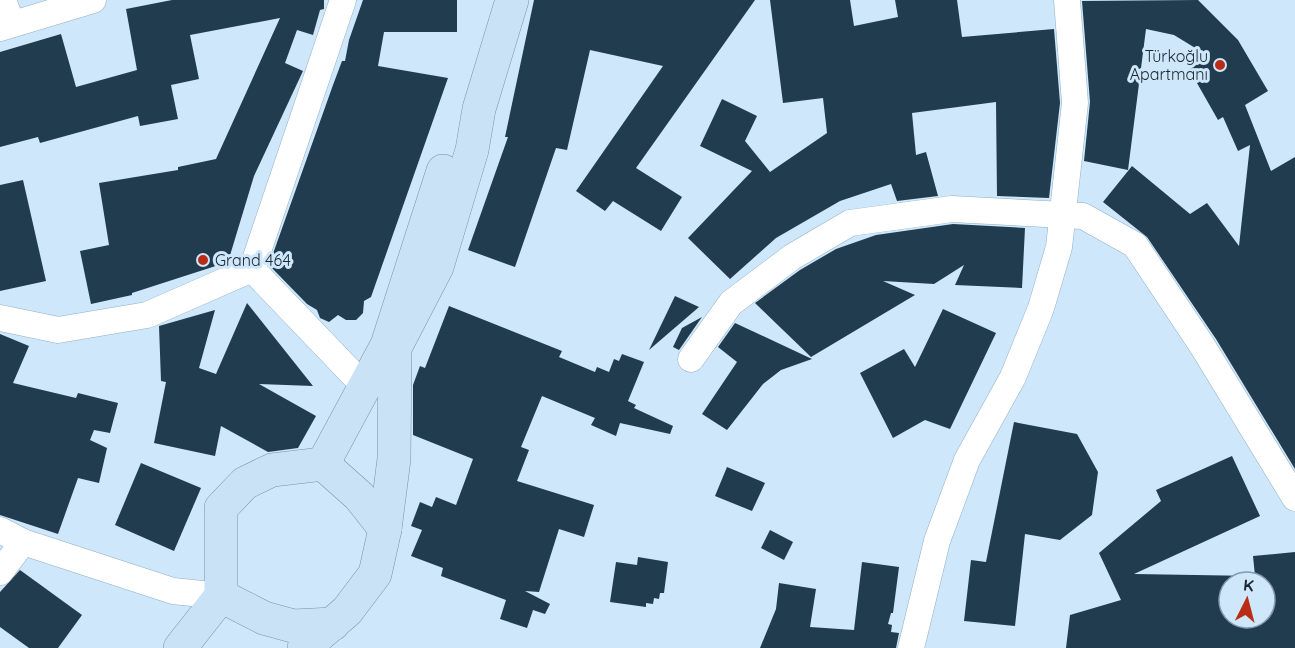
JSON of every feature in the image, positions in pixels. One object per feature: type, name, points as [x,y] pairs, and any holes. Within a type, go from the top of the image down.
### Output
[{"type":"main road","points":[[323,464],[366,388],[387,345],[497,0]]},
{"type":"main road","points":[[304,648],[333,636],[347,611],[375,574],[386,529],[394,459],[395,348],[437,267],[472,150],[479,109],[512,0]]},
{"type":"main road","points":[[180,648],[221,596],[221,508],[245,483],[272,470],[323,464],[359,496],[386,529]]},
{"type":"main road","points":[[221,596],[264,618],[333,636]]},
{"type":"street","points":[[3,0],[6,26],[93,0]]},
{"type":"street","points":[[0,318],[58,330],[147,315],[252,269],[343,0]]},
{"type":"street","points":[[911,648],[937,541],[967,460],[1013,377],[1041,308],[1059,247],[1075,102],[1067,0]]},
{"type":"street","points":[[691,359],[731,303],[792,257],[850,223],[952,209],[1083,216],[1135,245],[1203,346],[1295,498]]},
{"type":"street","points":[[252,269],[366,388]]},
{"type":"street","points":[[0,530],[23,542],[173,591],[221,596]]},
{"type":"street","points":[[0,572],[23,542]]},
{"type":"building","points":[[172,0],[324,0],[324,9],[320,10],[313,35],[297,30],[285,63],[303,71],[254,176],[228,262],[132,293],[132,295],[91,304],[80,251],[109,245],[99,183],[178,170],[178,167],[216,159],[280,18],[190,35],[199,79],[171,85],[178,119],[140,126],[138,116],[40,143],[38,137],[0,147],[0,52],[61,34],[76,87],[137,70],[126,9]]},
{"type":"building","points":[[363,0],[457,0],[457,32],[384,32],[378,66],[448,78],[371,297],[364,301],[363,313],[356,320],[346,320],[338,315],[329,322],[320,318],[317,310],[307,304],[269,265],[333,85],[342,61],[345,61],[349,40]]},
{"type":"building","points":[[534,0],[755,0],[636,168],[682,197],[661,231],[613,201],[605,211],[576,191],[663,66],[590,50],[567,150],[556,148],[515,267],[468,250],[508,137],[505,137]]},
{"type":"building","points":[[770,0],[850,0],[854,26],[898,17],[895,0],[957,0],[962,37],[1054,29],[1060,103],[1049,198],[997,196],[996,102],[912,113],[916,155],[926,152],[938,196],[897,201],[891,184],[840,201],[776,238],[730,279],[688,238],[752,171],[700,146],[722,99],[757,116],[745,141],[770,172],[827,133],[823,98],[783,103]]},
{"type":"building","points":[[1198,0],[1238,40],[1268,91],[1245,105],[1271,171],[1295,157],[1295,469],[1216,339],[1147,237],[1103,202],[1132,166],[1190,214],[1207,203],[1239,246],[1250,145],[1238,151],[1223,117],[1218,120],[1189,69],[1210,57],[1174,35],[1146,29],[1128,170],[1084,161],[1090,102],[1082,1]]},
{"type":"building","points":[[23,180],[46,281],[0,291],[0,185]]},
{"type":"building","points":[[953,224],[1025,228],[1022,288],[955,285],[964,265],[934,284],[883,281],[915,295],[811,357],[755,303],[800,270],[836,249],[876,235]]},
{"type":"building","points":[[675,296],[699,307],[649,350]]},
{"type":"building","points":[[247,303],[313,386],[259,384],[316,416],[298,448],[268,452],[221,426],[215,456],[154,443],[166,382],[161,381],[159,326],[215,310],[199,368],[216,374]]},
{"type":"building","points":[[449,306],[562,351],[559,357],[595,372],[597,367],[609,372],[614,359],[619,361],[622,354],[644,362],[628,401],[636,405],[634,408],[673,426],[670,434],[620,423],[616,436],[591,425],[595,418],[542,396],[521,447],[529,450],[517,481],[594,505],[584,537],[559,529],[539,592],[525,591],[550,604],[545,614],[533,610],[527,628],[500,619],[506,600],[441,576],[443,568],[411,556],[422,530],[411,526],[420,502],[432,507],[436,497],[456,505],[473,459],[413,435],[413,385],[420,366],[425,368]]},
{"type":"building","points":[[943,309],[996,333],[950,429],[925,420],[893,438],[860,373],[904,349],[915,367]]},
{"type":"building","points":[[702,317],[679,350],[673,347],[682,328]]},
{"type":"building","points":[[735,323],[812,359],[781,370],[763,384],[727,430],[702,414],[737,362],[718,347]]},
{"type":"building","points":[[0,334],[29,346],[13,383],[76,398],[78,393],[118,403],[110,433],[94,430],[90,440],[107,448],[99,483],[78,478],[58,534],[0,515]]},
{"type":"building","points":[[1014,422],[1077,434],[1098,472],[1092,515],[1060,540],[1025,534],[1015,626],[964,621],[971,560],[986,562]]},
{"type":"building","points":[[1232,456],[1260,516],[1134,574],[1217,575],[1217,630],[1277,630],[1277,570],[1254,570],[1253,556],[1295,552],[1295,648],[1066,648],[1070,615],[1121,600],[1099,553],[1161,501],[1156,490]]},
{"type":"building","points":[[141,463],[201,488],[174,551],[115,525]]},
{"type":"building","points":[[727,467],[765,483],[752,511],[715,496]]},
{"type":"building","points":[[770,530],[793,542],[784,560],[761,548]]},
{"type":"building","points":[[638,557],[668,562],[664,593],[660,593],[659,599],[654,598],[653,604],[646,603],[646,607],[610,602],[616,562],[637,565]]},
{"type":"building","points":[[862,562],[899,567],[893,613],[891,613],[888,624],[892,625],[891,632],[899,633],[896,648],[760,648],[776,609],[779,583],[816,589],[810,627],[854,630]]},
{"type":"building","points":[[20,570],[82,615],[58,648],[29,648],[0,627],[0,592]]},
{"type":"place","name":"Türkoğlu Apartmanı","points":[[1220,65]]},
{"type":"place","name":"Grand 464","points":[[203,260]]}]
